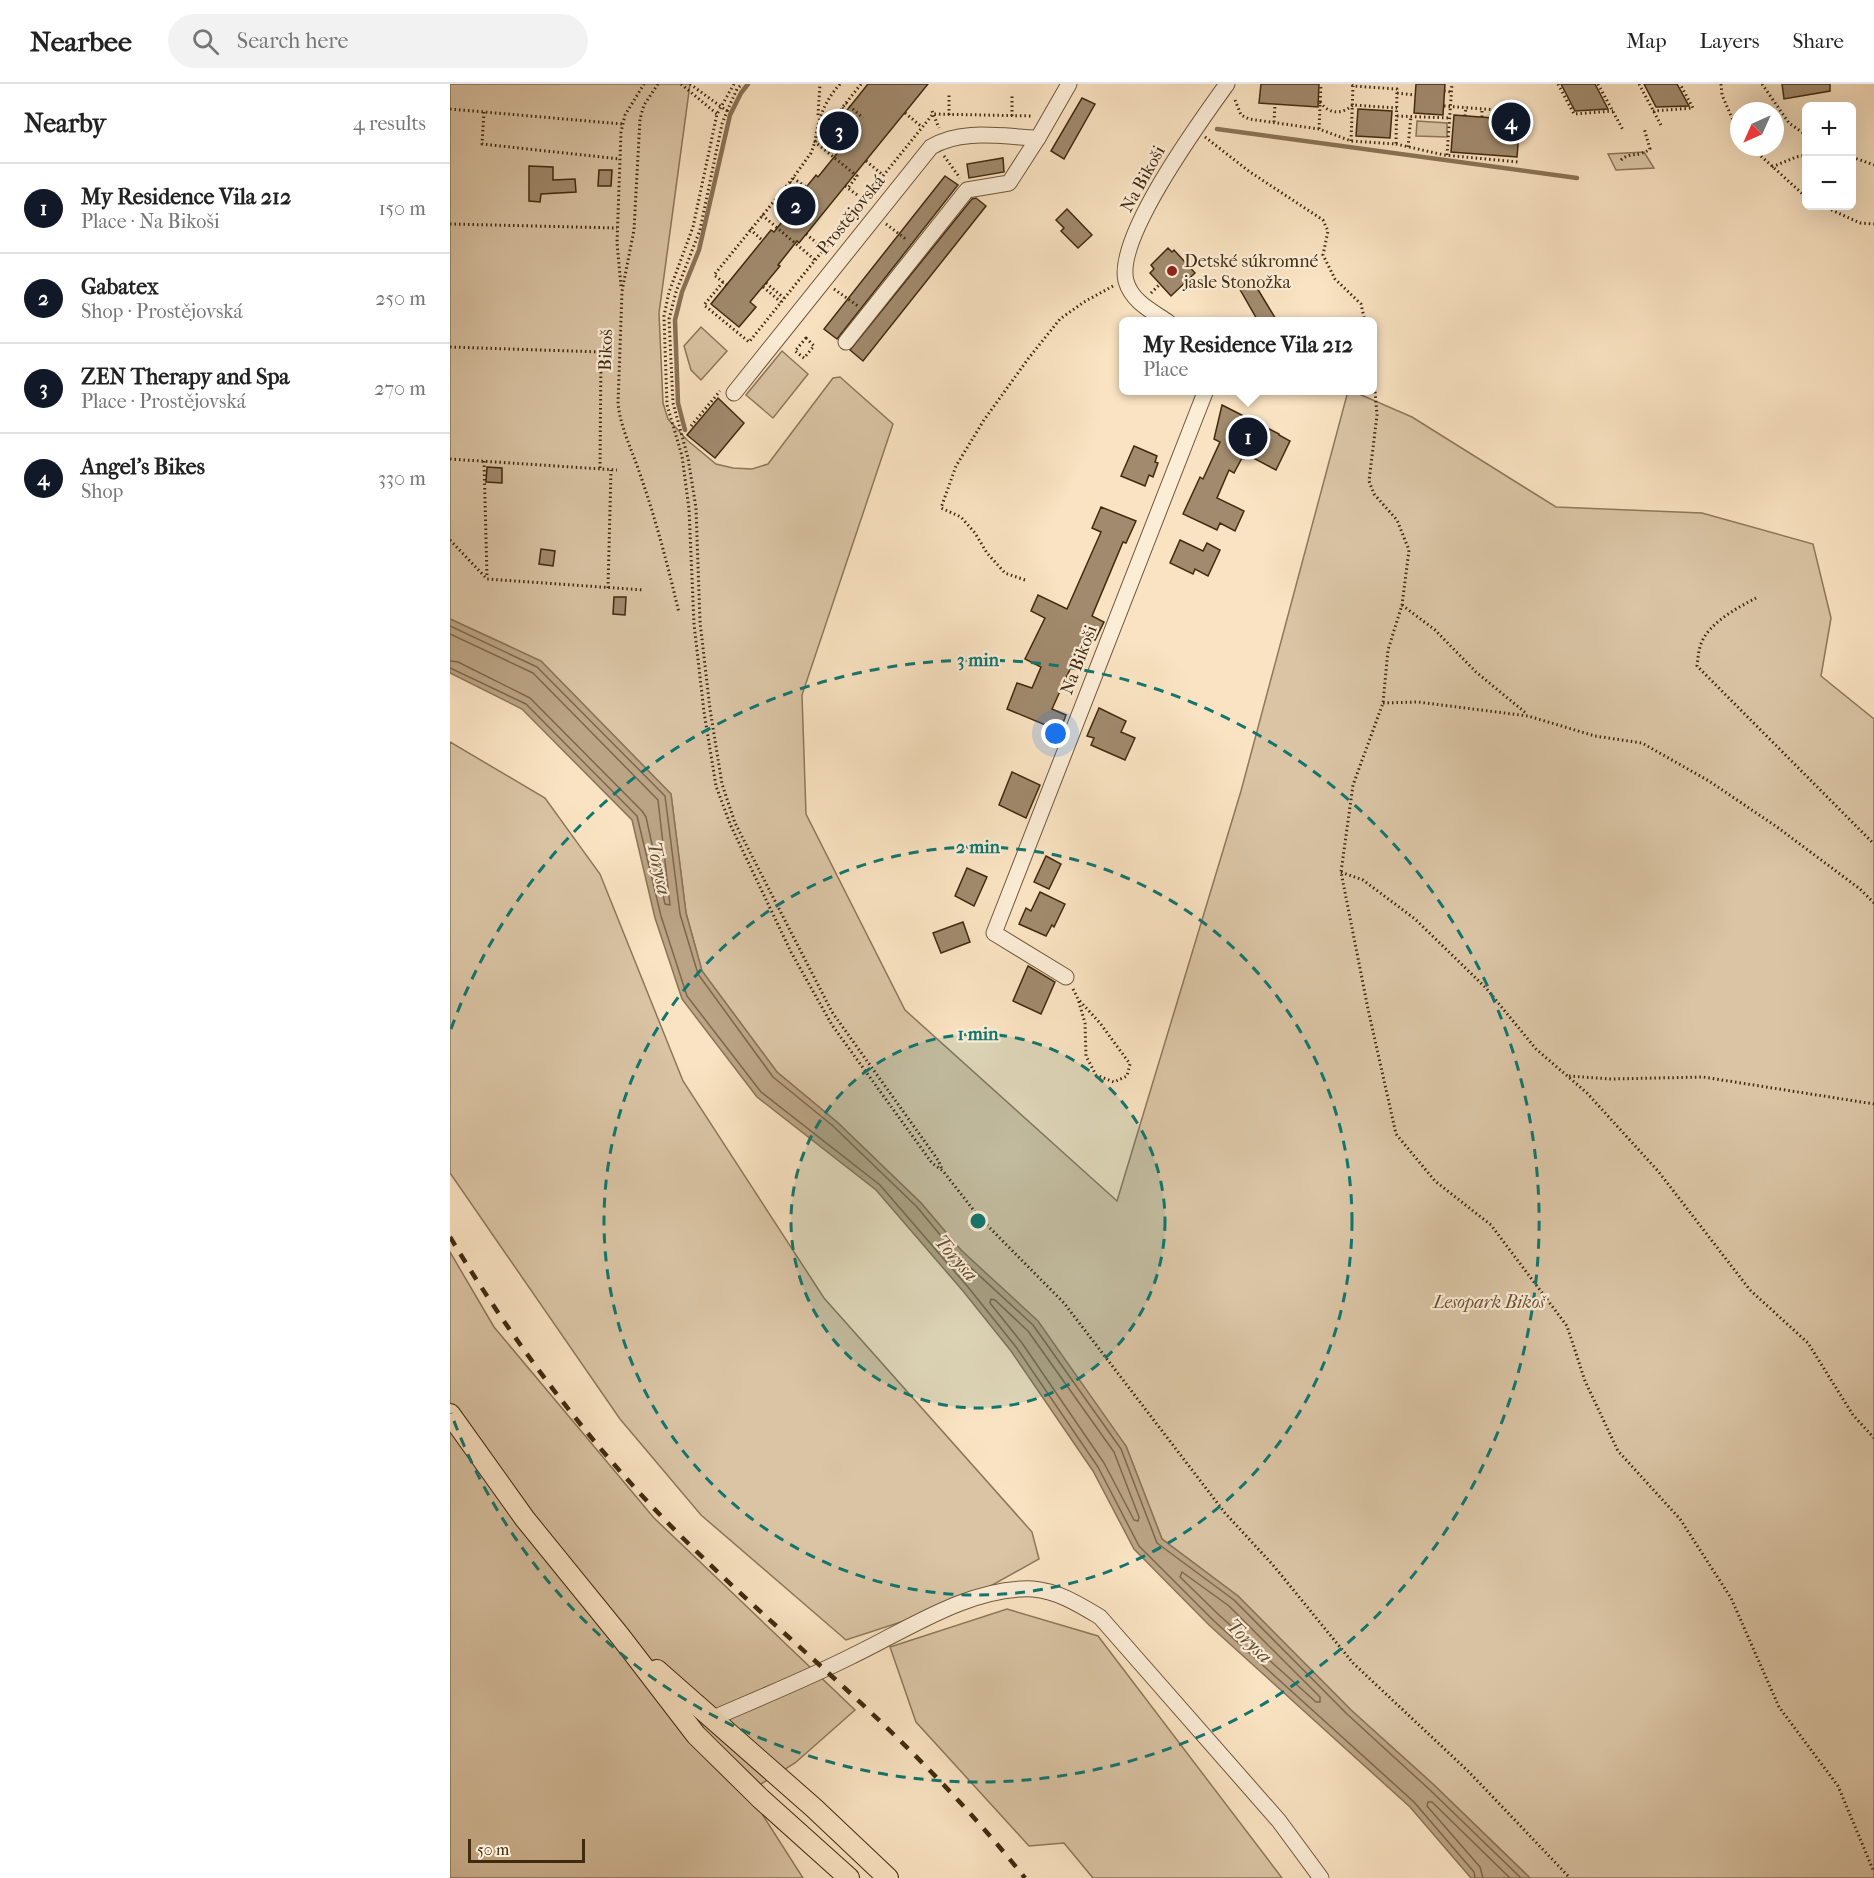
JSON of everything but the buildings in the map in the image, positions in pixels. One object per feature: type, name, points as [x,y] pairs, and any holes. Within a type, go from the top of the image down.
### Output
[{"type":"main road","points":[[450,1414],[532,1527],[696,1735],[761,1799],[849,1878]]},
{"type":"main road","points":[[620,1636],[814,1808],[888,1878]]},
{"type":"street","points":[[846,342],[967,190],[1010,183],[1069,84]]},
{"type":"street","name":"Na Bikoši","points":[[1126,280],[1127,258],[1137,231],[1176,158],[1195,129],[1230,88]]},
{"type":"street","points":[[935,144],[944,139],[962,135],[1038,138]]},
{"type":"street","name":"Prostějovská","points":[[737,389],[935,144]]},
{"type":"street","points":[[1126,280],[1139,303],[1162,317]]},
{"type":"street","name":"Na Bikoši","points":[[1066,977],[994,933],[1204,395]]},
{"type":"street","points":[[711,1719],[824,1670],[965,1601],[1000,1592],[1034,1589],[1070,1599],[1100,1617],[1279,1821],[1321,1878]]},
{"type":"path","points":[[622,291],[617,228],[622,124],[644,84]]},
{"type":"path","name":"Bikoš","points":[[658,84],[645,105],[640,119],[634,230],[622,291],[618,404],[620,422],[640,473],[664,547],[679,613]]},
{"type":"path","points":[[681,84],[717,114]]},
{"type":"path","points":[[690,84],[727,111]]},
{"type":"path","points":[[734,84],[717,114],[693,227],[669,292],[664,316],[667,405],[682,456],[689,509],[694,624],[704,712],[716,786],[730,824],[791,952],[832,1025],[932,1163],[943,1172],[979,1217],[1064,1303],[1225,1513],[1273,1565],[1353,1664],[1469,1772],[1570,1878]]},
{"type":"path","points":[[742,84],[737,89],[722,124],[700,230],[676,292],[669,319],[673,403],[688,458],[696,508],[700,622],[722,784],[735,823],[832,1012],[938,1160],[943,1172]]},
{"type":"path","points":[[727,285],[714,275],[811,153],[818,120],[820,84]]},
{"type":"path","points":[[818,120],[828,98],[840,84]]},
{"type":"path","points":[[815,142],[861,84]]},
{"type":"path","points":[[1319,129],[1320,84]]},
{"type":"path","points":[[1447,155],[1452,84]]},
{"type":"path","points":[[1598,84],[1623,130]]},
{"type":"path","points":[[1639,84],[1648,96],[1662,127]]},
{"type":"path","points":[[1653,111],[1693,108],[1680,84]]},
{"type":"path","points":[[1721,84],[1722,95],[1730,113]]},
{"type":"path","points":[[1762,84],[1789,123],[1802,132]]},
{"type":"path","points":[[1351,141],[1353,85],[1397,89],[1396,144]]},
{"type":"path","points":[[1560,85],[1574,114],[1613,111]]},
{"type":"path","points":[[1230,88],[1240,115],[1249,119],[1319,129],[1351,141],[1396,144],[1447,155],[1481,156],[1518,162]]},
{"type":"path","points":[[1444,91],[1451,92]]},
{"type":"path","points":[[949,93],[949,115]]},
{"type":"path","points":[[1397,93],[1415,95]]},
{"type":"path","points":[[1012,94],[1012,116]]},
{"type":"path","points":[[1320,102],[1326,109],[1336,112],[1346,110],[1353,105],[1383,109],[1397,108]]},
{"type":"path","points":[[846,103],[863,117]]},
{"type":"path","points":[[1274,122],[1275,104]]},
{"type":"path","points":[[1443,106],[1524,112]]},
{"type":"path","points":[[1465,116],[1466,107]]},
{"type":"path","points":[[842,108],[859,122]]},
{"type":"path","points":[[1482,108],[1482,117]]},
{"type":"path","points":[[451,110],[622,124]]},
{"type":"path","points":[[1496,118],[1497,110]]},
{"type":"path","points":[[1511,120],[1512,111]]},
{"type":"path","points":[[484,112],[482,144],[620,159]]},
{"type":"path","points":[[904,113],[922,127]]},
{"type":"path","points":[[1396,116],[1450,118]]},
{"type":"path","points":[[1408,147],[1411,116]]},
{"type":"path","points":[[1621,160],[1626,155],[1642,154],[1650,148],[1644,128]]},
{"type":"path","points":[[1195,129],[1250,172],[1323,220],[1328,231],[1323,255],[1335,279],[1361,304],[1364,317]]},
{"type":"path","points":[[815,142],[857,176],[847,187],[864,200]]},
{"type":"path","points":[[935,144],[957,174]]},
{"type":"path","points":[[1760,156],[1802,193]]},
{"type":"path","points":[[1772,167],[1802,156]]},
{"type":"path","points":[[1856,159],[1874,165]]},
{"type":"path","points":[[866,161],[883,175]]},
{"type":"path","points":[[793,177],[806,187]]},
{"type":"path","points":[[790,182],[802,192]]},
{"type":"path","points":[[1832,210],[1860,223],[1874,224]]},
{"type":"path","points":[[762,215],[815,260]]},
{"type":"path","points":[[450,224],[617,228]]},
{"type":"path","points":[[750,229],[763,241]]},
{"type":"path","points":[[806,234],[824,249]]},
{"type":"path","points":[[1025,580],[1005,573],[961,517],[941,508],[956,466],[984,420],[1060,320],[1084,302],[1126,280]]},
{"type":"path","points":[[766,283],[784,298]]},
{"type":"path","points":[[763,287],[781,302]]},
{"type":"path","points":[[806,338],[814,346],[804,358],[795,351],[806,338]]},
{"type":"path","points":[[450,347],[601,352],[600,469]]},
{"type":"path","points":[[691,426],[723,388],[737,389]]},
{"type":"path","points":[[1375,395],[1377,415],[1369,481],[1374,494],[1397,520],[1409,550],[1402,605],[1388,650],[1383,704],[1353,785],[1341,872],[1396,1134],[1435,1181],[1491,1225],[1567,1326],[1585,1381],[1618,1451],[1680,1519],[1731,1598],[1779,1707],[1838,1786],[1874,1872]]},
{"type":"path","points":[[450,459],[617,470]]},
{"type":"path","points":[[484,461],[487,579]]},
{"type":"path","points":[[608,588],[611,470]]},
{"type":"path","points":[[450,540],[487,579],[644,590]]},
{"type":"path","points":[[1756,598],[1727,614],[1715,625],[1700,645],[1697,666],[1874,844]]},
{"type":"path","points":[[1402,605],[1434,630],[1476,672],[1528,716]]},
{"type":"path","points":[[1383,704],[1418,702],[1528,716],[1595,736],[1642,743],[1709,781],[1778,827],[1874,903]]},
{"type":"path","points":[[1341,872],[1363,880],[1415,919],[1486,988],[1536,1049],[1587,1093],[1658,1171],[1750,1290],[1808,1343],[1853,1415],[1874,1438]]},
{"type":"path","points":[[1066,977],[1078,999],[1085,1023],[1086,1056],[1096,1075],[1114,1082],[1127,1076],[1130,1064],[1100,1023],[1078,999]]},
{"type":"path","points":[[1567,1076],[1611,1079],[1703,1077],[1874,1104]]},
{"type":"green space","name":"Lesopark Bikoš","points":[[450,84],[690,84],[659,313],[663,403],[668,419],[687,440],[716,464],[752,469],[768,464],[833,378],[840,377],[893,424],[802,695],[806,814],[905,1010],[1117,1201],[1241,791],[1347,395],[1361,395],[1412,417],[1556,507],[1702,513],[1813,544],[1831,618],[1821,676],[1874,719],[1874,1878],[1530,1878],[1434,1785],[1351,1710],[1238,1596],[1162,1539],[1126,1446],[921,1203],[837,1122],[777,1072],[702,971],[686,913],[671,794],[541,661],[450,619]]},
{"type":"green space","points":[[1417,121],[1447,123],[1447,137],[1416,136]]},
{"type":"green space","points":[[1644,152],[1654,168],[1616,170],[1608,154]]},
{"type":"green space","points":[[701,327],[727,351],[701,380],[691,370],[684,346]]},
{"type":"green space","points":[[782,351],[808,374],[773,418],[746,395]]},
{"type":"green space","points":[[450,742],[545,798],[600,874],[683,1081],[824,1298],[1032,1532],[1039,1559],[962,1602],[846,1640],[701,1515],[620,1419],[450,1173]]},
{"type":"green space","points":[[450,1252],[494,1327],[654,1518],[855,1710],[795,1763],[748,1792],[803,1878],[450,1878]]},
{"type":"green space","points":[[1007,1609],[1098,1636],[1282,1878],[1093,1878],[1064,1843],[1029,1846],[916,1722],[890,1647]]},
{"type":"water","name":"Torysa","points":[[450,619],[541,661],[671,794],[686,913],[702,971],[777,1072],[837,1122],[921,1203],[961,1250],[1038,1321],[1126,1446],[1162,1539],[1238,1596],[1351,1710],[1434,1785],[1530,1878],[1471,1878],[1410,1807],[1209,1625],[1134,1549],[1093,1471],[1011,1351],[963,1291],[876,1190],[757,1097],[682,999],[655,918],[632,820],[522,709],[450,673]]},
{"type":"waterway","points":[[685,430],[678,403],[675,320],[682,292],[699,250],[730,115],[748,84]]},
{"type":"waterway","points":[[1217,129],[1577,178]]},
{"type":"railway","points":[[450,1237],[532,1361],[626,1478],[718,1572],[861,1703],[921,1762],[975,1819],[1025,1878]]},
{"type":"place","name":"Angel's Bikes","points":[[1511,122]]},
{"type":"place","name":"ZEN Therapy and Spa","points":[[839,131]]},
{"type":"place","name":"Gabatex","points":[[796,206]]},
{"type":"place","name":"Detské súkromné jasle Stonožka","points":[[1172,271]]},
{"type":"place","name":"My Residence Vila 212","points":[[1248,437]]}]
